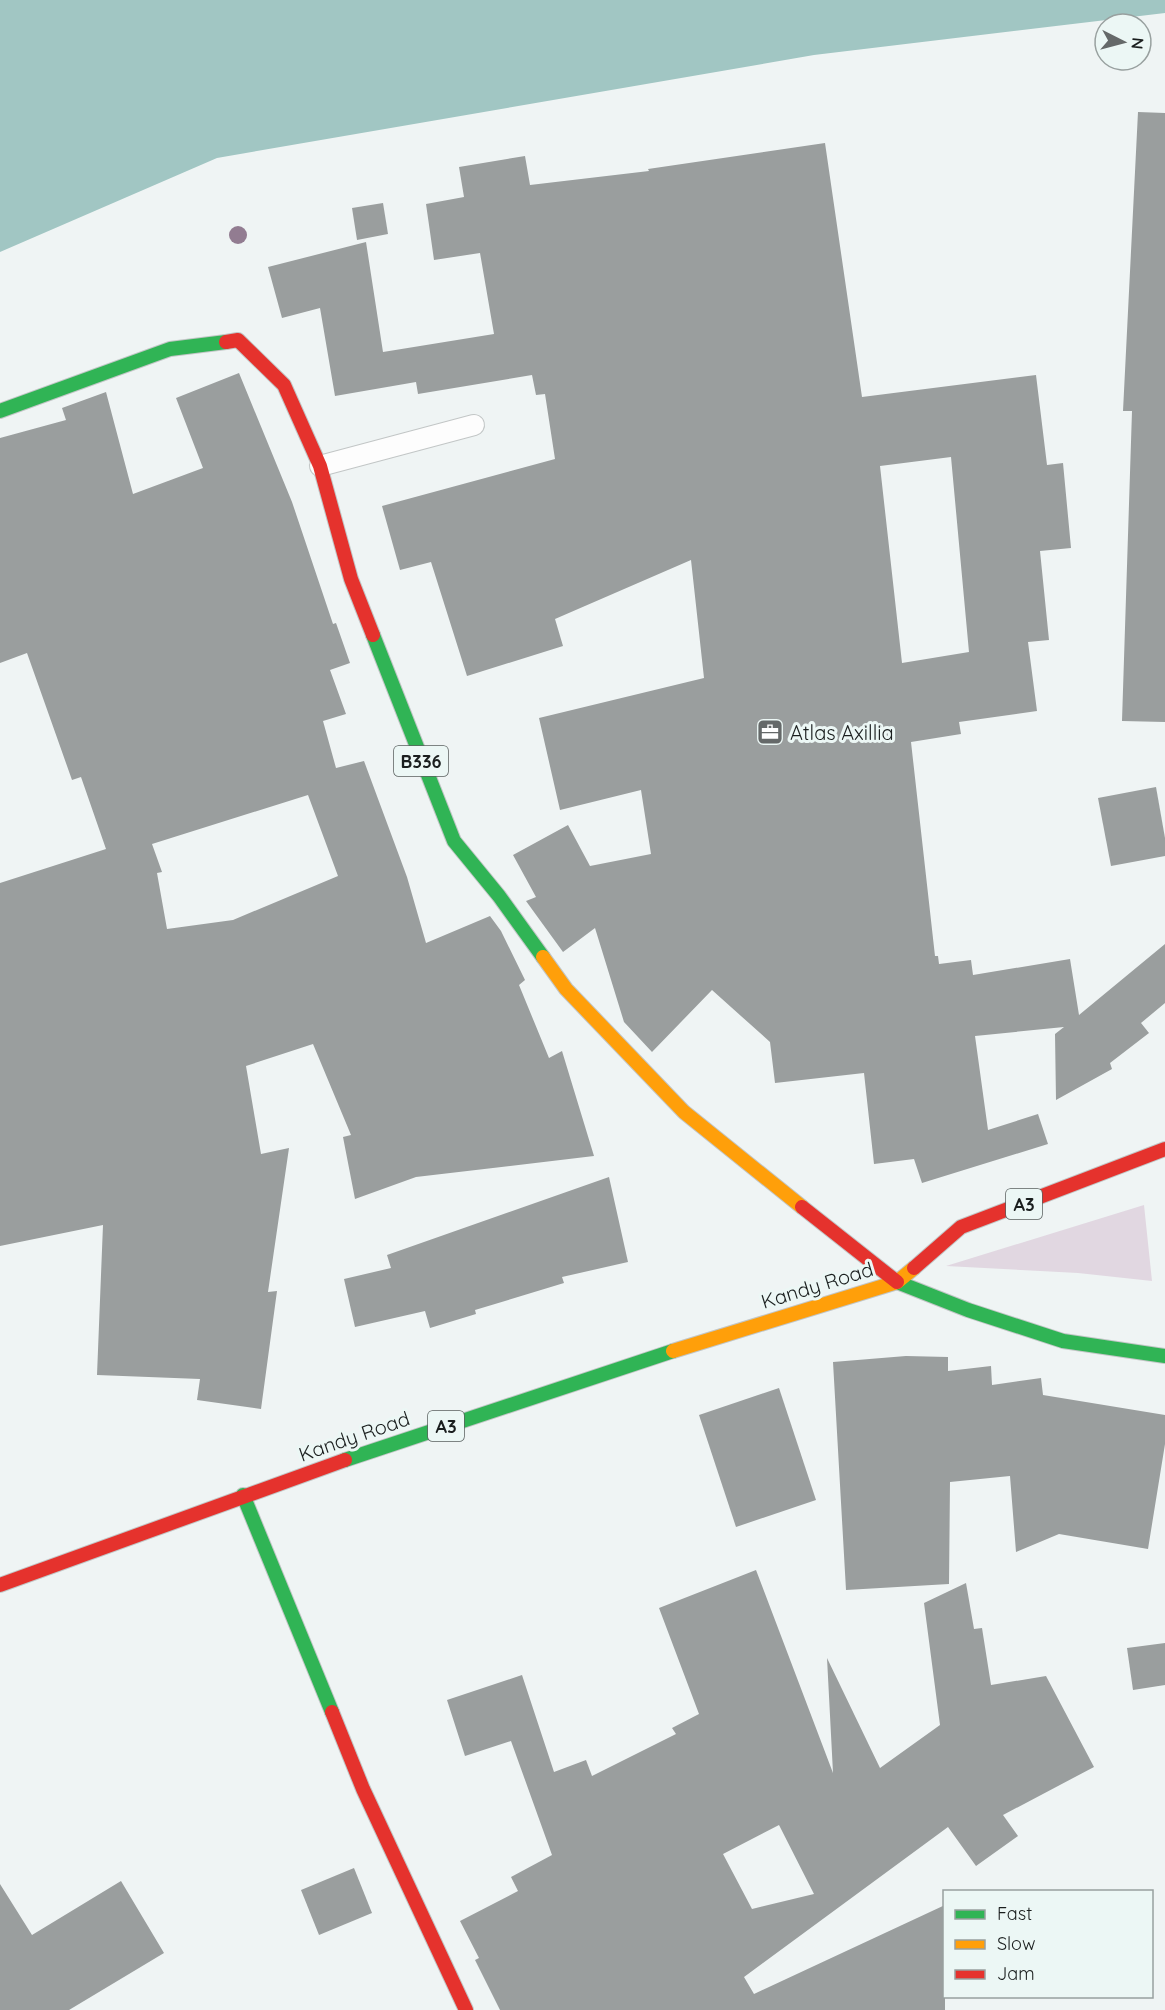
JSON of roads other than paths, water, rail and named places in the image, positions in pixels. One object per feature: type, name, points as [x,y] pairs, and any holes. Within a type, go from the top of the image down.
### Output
[{"type":"main road","name":"B336","points":[[0,411],[171,349],[238,340],[284,385],[320,466],[351,579],[454,841],[499,896],[566,988],[684,1112],[897,1282]]},
{"type":"main road","name":"Kandy Road","points":[[0,1585],[243,1495],[499,1408],[775,1318],[897,1282],[961,1227],[1165,1149]]},
{"type":"main road","name":"Kandy Road","points":[[897,1282],[968,1310],[1063,1341],[1165,1356]]},
{"type":"main road","points":[[243,1495],[363,1789],[466,2010]]},
{"type":"lane","points":[[320,466],[474,425]]},
{"type":"water","points":[[0,0],[1165,0],[1165,13],[1093,12],[1093,22],[814,55],[217,158],[0,252]]},
{"type":"place","name":"Atlas Axillia","points":[[770,732]]}]
